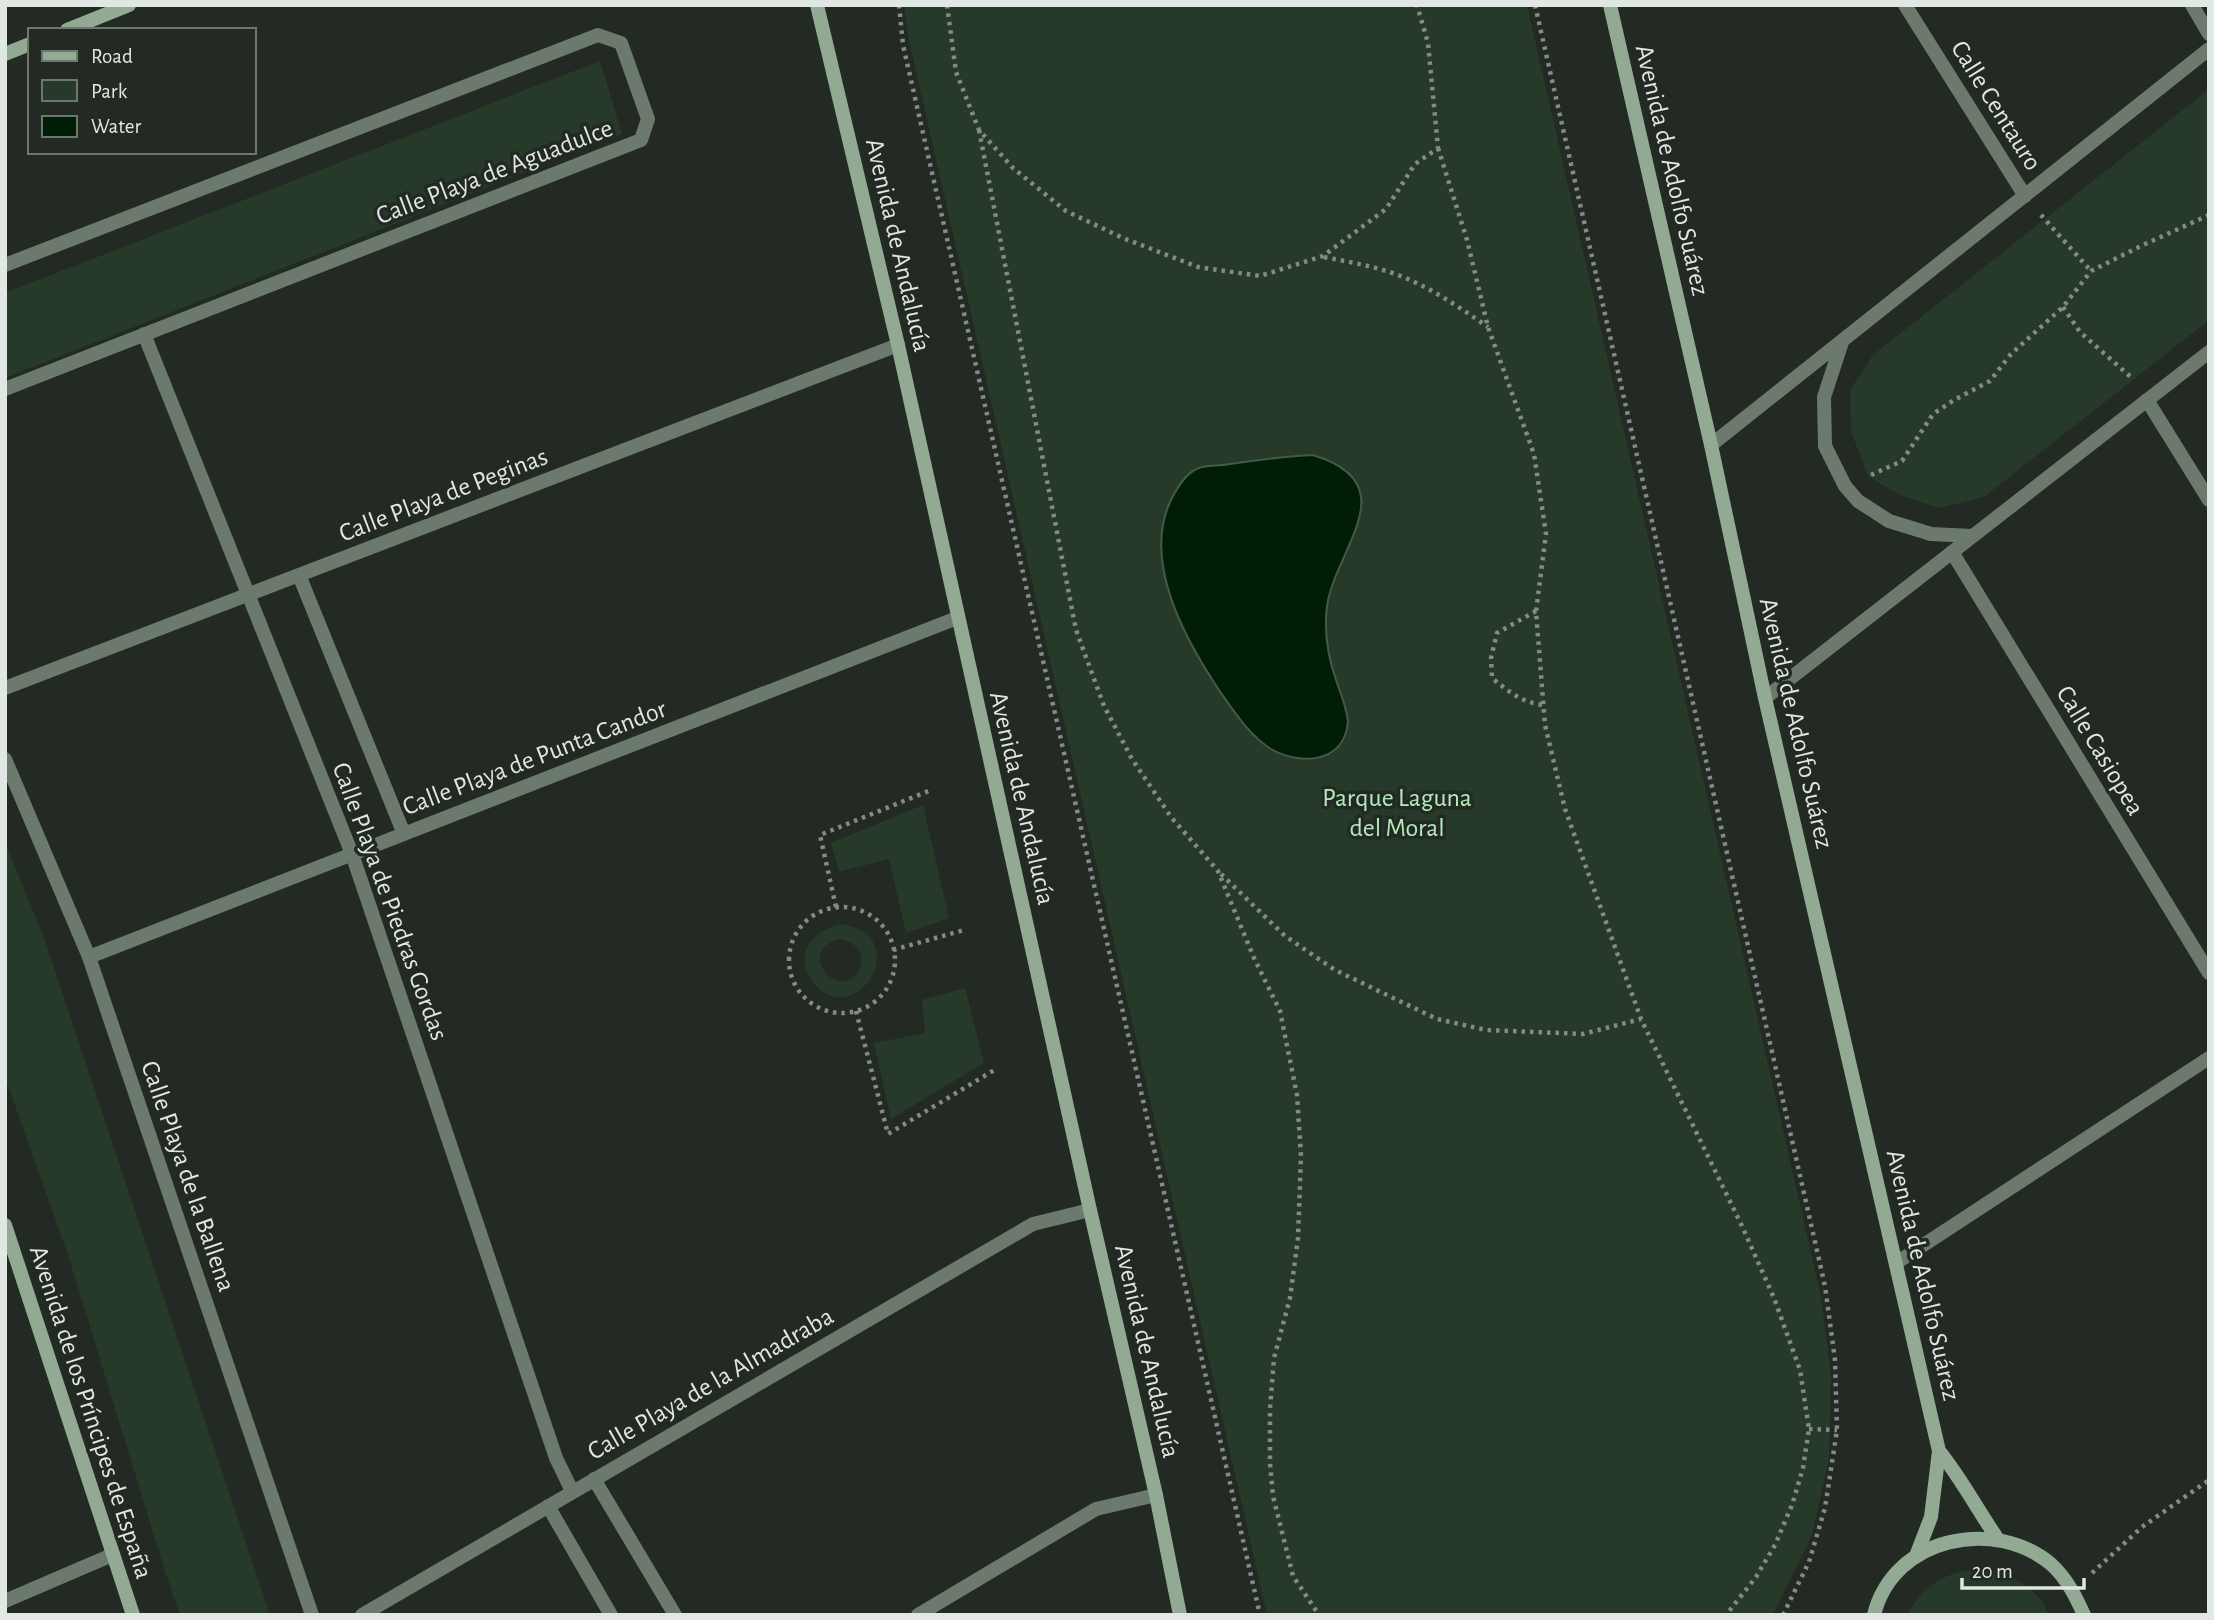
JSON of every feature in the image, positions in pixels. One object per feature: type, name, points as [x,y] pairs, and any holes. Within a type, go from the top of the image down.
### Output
[{"type":"street","points":[[71,28],[129,5]]},
{"type":"street","name":"Avenida de Andalucía","points":[[817,5],[898,345],[1181,1611]]},
{"type":"street","name":"Avenida de Adolfo Suárez","points":[[1610,5],[1711,445],[1765,698],[1939,1451],[1931,1517],[1916,1556]]},
{"type":"street","name":"Calle Centauro","points":[[1905,5],[2025,196]]},
{"type":"street","points":[[2192,5],[2209,34]]},
{"type":"street","name":"Calle Playa de Aguadulce","points":[[5,265],[598,35],[621,43],[648,119],[641,140],[5,389]]},
{"type":"street","points":[[5,54],[28,45]]},
{"type":"street","points":[[1711,445],[2209,50]]},
{"type":"street","name":"Calle Playa de Piedras Gordas","points":[[144,334],[352,854],[556,1458],[572,1491]]},
{"type":"street","points":[[1843,340],[1824,397],[1825,446],[1845,486],[1858,501],[1889,521],[1931,534],[1972,537]]},
{"type":"street","name":"Calle Playa de Peginas","points":[[5,688],[898,345]]},
{"type":"street","points":[[1765,698],[2209,352]]},
{"type":"street","points":[[2147,400],[2209,500]]},
{"type":"street","name":"Calle Casiopea","points":[[1952,552],[2209,974]]},
{"type":"street","name":"Calle Playa de Piedras Gordas","points":[[299,575],[404,834]]},
{"type":"street","name":"Calle Playa de Punta Candor","points":[[89,957],[957,618]]},
{"type":"street","name":"Calle Playa de la Ballena","points":[[5,759],[89,957],[312,1615]]},
{"type":"street","points":[[1896,1263],[2209,1058]]},
{"type":"street","name":"Calle Playa de la Almadraba","points":[[362,1615],[1033,1224],[1090,1210]]},
{"type":"street","name":"Avenida de los Príncipes de España","points":[[5,1225],[133,1615]]},
{"type":"street","name":"Avenida de Adolfo Suárez","points":[[1939,1451],[1957,1473],[1997,1538]]},
{"type":"street","points":[[594,1479],[675,1615]]},
{"type":"street","points":[[918,1615],[1096,1509],[1156,1495]]},
{"type":"street","points":[[548,1506],[611,1615]]},
{"type":"street","points":[[1874,1615],[1892,1579],[1916,1556],[1942,1543],[1969,1538],[1997,1538],[2027,1548],[2053,1566],[2073,1591],[2084,1615]]},
{"type":"street","points":[[5,1601],[112,1555]]},
{"type":"path","points":[[899,5],[906,59],[1260,1615]]},
{"type":"path","points":[[947,5],[956,72],[979,130],[1076,629],[1104,706],[1132,759],[1171,817],[1218,871],[1295,943],[1335,970],[1437,1019],[1486,1030],[1583,1034],[1641,1019]]},
{"type":"path","points":[[1416,5],[1428,43],[1438,148],[1467,240],[1488,327],[1534,454],[1546,534],[1536,611],[1545,725],[1565,809],[1641,1019],[1742,1226],[1774,1298],[1800,1370],[1809,1429],[1803,1468],[1793,1505],[1775,1545],[1756,1577],[1726,1615]]},
{"type":"path","points":[[1535,5],[1825,1286],[1835,1360],[1837,1430],[1825,1508],[1809,1562],[1783,1615]]},
{"type":"path","points":[[979,130],[1013,168],[1066,211],[1123,238],[1198,267],[1259,276],[1323,256],[1386,209],[1415,164],[1438,148]]},
{"type":"path","points":[[2025,196],[2091,271]]},
{"type":"path","points":[[1845,486],[1902,461],[1933,414],[1990,381],[2011,354],[2063,307],[2091,271],[2209,215]]},
{"type":"path","points":[[1323,256],[1398,275],[1438,294],[1488,327]]},
{"type":"path","points":[[2063,307],[2081,331],[2133,378],[2147,400]]},
{"type":"path","points":[[1536,611],[1497,633],[1491,658],[1492,678],[1514,696],[1544,705]]},
{"type":"path","points":[[836,907],[820,835],[931,790]]},
{"type":"path","points":[[1218,871],[1254,958],[1280,1011],[1297,1095],[1301,1156],[1298,1238],[1290,1298],[1274,1357],[1270,1463],[1273,1496],[1293,1576],[1316,1614]]},
{"type":"path","points":[[836,907],[853,908],[870,915],[883,927],[892,942],[893,950],[893,976],[885,992],[872,1004],[856,1012],[838,1013],[814,1005],[796,987],[789,970],[789,953],[794,936],[805,922],[819,912],[836,907]]},
{"type":"path","points":[[893,950],[964,930]]},
{"type":"path","points":[[856,1012],[888,1134],[996,1069]]},
{"type":"path","points":[[1809,1429],[1837,1430]]},
{"type":"path","points":[[2073,1591],[2141,1527],[2209,1480]]},
{"type":"green space","name":"Parque Laguna del Moral","points":[[904,5],[1527,5],[1821,1297],[1831,1374],[1829,1459],[1812,1535],[1773,1615],[1267,1615],[908,36]]},
{"type":"green space","points":[[600,61],[622,134],[5,378],[5,293]]},
{"type":"green space","points":[[2209,89],[2209,320],[1984,497],[1939,508],[1900,495],[1868,476],[1851,431],[1850,390],[1873,355]]},
{"type":"green space","points":[[923,805],[949,918],[906,933],[889,859],[839,872],[831,843]]},
{"type":"green space","points":[[5,842],[44,938],[270,1615],[180,1615],[69,1258],[5,1077]]},
{"type":"green space","points":[[842,924],[864,932],[875,946],[877,962],[871,978],[860,990],[845,997],[829,995],[813,982],[804,962],[805,953],[815,937]],"holes":[[[840,939],[855,946],[862,959],[859,970],[851,979],[842,982],[825,972],[820,963],[820,954],[826,945]]]},
{"type":"green space","points":[[965,988],[984,1063],[891,1119],[874,1043],[925,1033],[922,1000]]},
{"type":"green space","points":[[1980,1568],[2021,1582],[2037,1596],[2049,1615],[1907,1615],[1921,1595],[1937,1581],[1956,1573]]},
{"type":"water","points":[[1313,455],[1341,467],[1356,483],[1361,500],[1359,520],[1333,584],[1326,615],[1329,653],[1348,721],[1345,735],[1339,745],[1330,753],[1308,759],[1283,754],[1263,744],[1243,724],[1221,693],[1181,624],[1164,572],[1161,546],[1164,520],[1173,496],[1193,471],[1206,466]]}]
